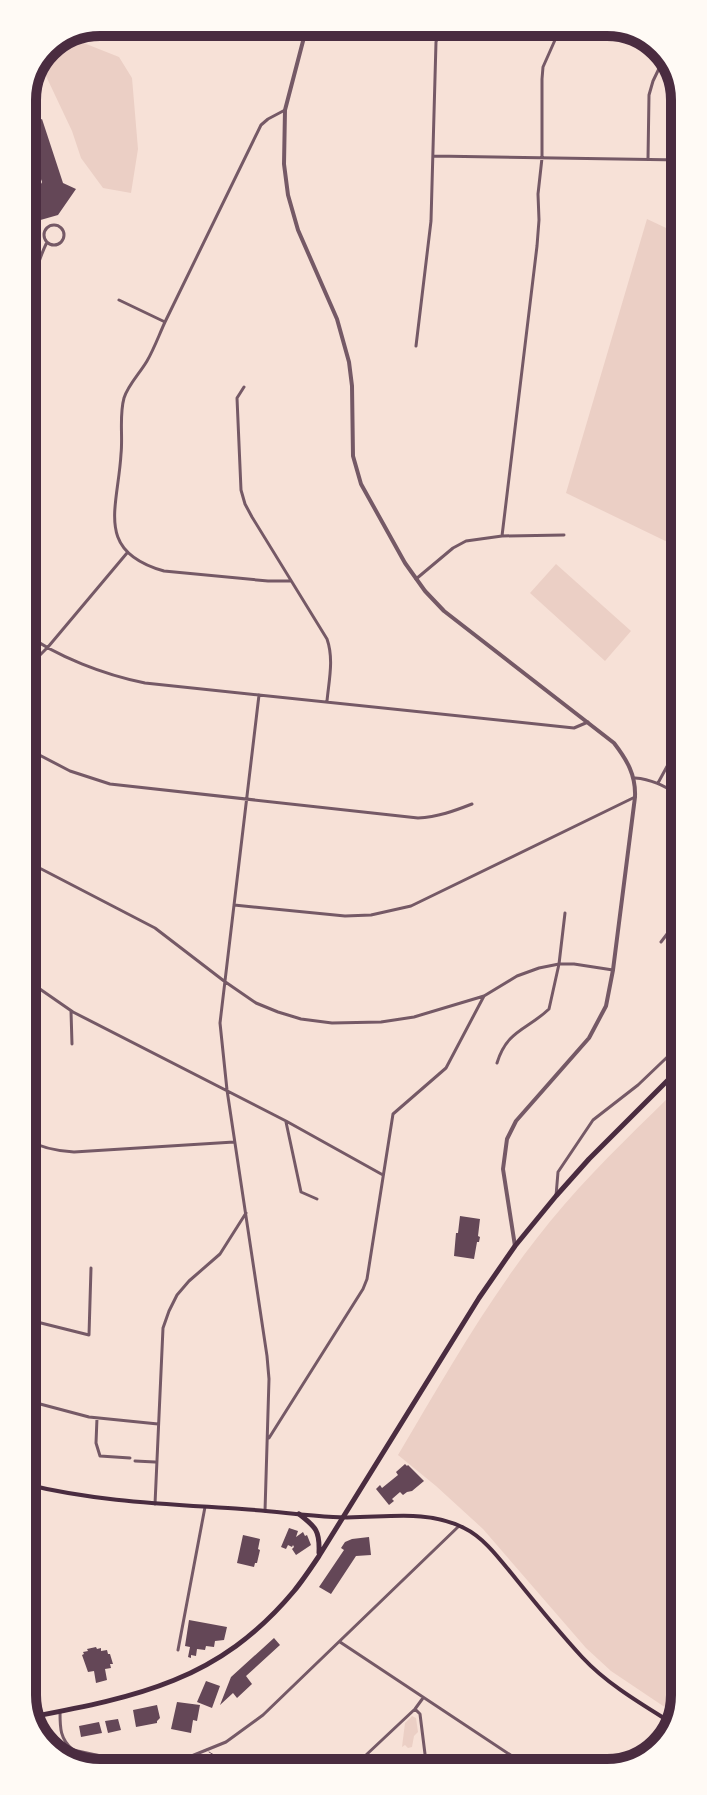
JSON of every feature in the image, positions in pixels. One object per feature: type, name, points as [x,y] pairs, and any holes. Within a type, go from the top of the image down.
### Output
[{"type":"highway","points":[[39,1716],[118,1700],[197,1671],[227,1653],[275,1612],[297,1589],[319,1556],[479,1298],[515,1246],[589,1159],[671,1077]]},
{"type":"highway","points":[[299,1514],[316,1530],[320,1540],[319,1556]]},
{"type":"main road","points":[[36,1486],[98,1499],[343,1518],[430,1517],[460,1525],[486,1544],[594,1670],[666,1719]]},
{"type":"street","points":[[416,346],[431,221],[438,36]]},
{"type":"street","points":[[502,536],[537,246],[543,67],[557,36]]},
{"type":"street","points":[[304,37],[285,110],[284,164],[288,195],[298,230],[337,319],[349,362],[353,456],[368,499],[425,591],[453,618],[614,743],[634,778],[635,797],[606,1006],[589,1038],[516,1121],[507,1139],[503,1169],[515,1246]]},
{"type":"street","points":[[648,159],[649,95],[661,65]]},
{"type":"street","points":[[285,110],[261,125],[152,351],[125,395],[121,411],[122,454],[115,520],[120,541],[127,553],[148,566],[164,571],[291,581]]},
{"type":"street","points":[[434,156],[671,160]]},
{"type":"street","points":[[52,225],[60,227],[63,234],[61,241],[55,244],[47,242],[44,236],[46,228],[52,225]]},
{"type":"street","points":[[36,268],[47,242]]},
{"type":"street","points":[[119,300],[165,322]]},
{"type":"street","points":[[244,387],[237,398],[241,490],[252,517],[327,639],[331,661],[327,701]]},
{"type":"street","points":[[416,579],[466,541],[502,536],[564,535]]},
{"type":"street","points":[[36,659],[127,553]]},
{"type":"street","points":[[36,640],[103,673],[145,683],[574,728],[588,722]]},
{"type":"street","points":[[259,695],[220,1023],[227,1090],[267,1356],[265,1511]]},
{"type":"street","points":[[36,753],[70,771],[110,784],[418,818],[446,814],[472,804]]},
{"type":"street","points":[[658,783],[671,759]]},
{"type":"street","points":[[634,778],[658,783],[671,790]]},
{"type":"street","points":[[233,905],[345,916],[390,912],[411,906],[635,797]]},
{"type":"street","points":[[36,866],[155,928],[256,1003],[301,1019],[362,1024],[414,1017],[484,996],[517,976],[539,968],[574,964],[613,970]]},
{"type":"street","points":[[497,1063],[500,1052],[510,1038],[549,1009],[559,964],[565,913]]},
{"type":"street","points":[[661,942],[671,929]]},
{"type":"street","points":[[36,986],[71,1011],[286,1121],[383,1175]]},
{"type":"street","points":[[267,1441],[367,1279],[393,1114],[446,1068],[484,996]]},
{"type":"street","points":[[71,1011],[72,1044]]},
{"type":"street","points":[[556,1196],[558,1172],[593,1120],[638,1085],[671,1053]]},
{"type":"street","points":[[286,1121],[301,1192],[317,1199]]},
{"type":"street","points":[[36,1144],[60,1152],[74,1152],[236,1142]]},
{"type":"street","points":[[155,1504],[163,1328],[177,1295],[220,1254],[246,1211]]},
{"type":"street","points":[[36,1322],[89,1335],[91,1268]]},
{"type":"street","points":[[36,1403],[97,1418],[158,1424]]},
{"type":"street","points":[[97,1418],[96,1443],[100,1456],[130,1458]]},
{"type":"street","points":[[135,1461],[156,1462]]},
{"type":"street","points":[[178,1650],[205,1507]]},
{"type":"street","points":[[177,1759],[226,1742],[263,1715],[460,1525]]},
{"type":"street","points":[[340,1642],[516,1759]]},
{"type":"street","points":[[362,1759],[423,1698]]},
{"type":"street","points":[[415,1709],[420,1714],[426,1759]]},
{"type":"street","points":[[60,1712],[60,1734],[73,1750],[114,1759]]},
{"type":"lane","points":[[207,1751],[220,1759]]},
{"type":"shaded area","points":[[77,40],[119,57],[132,78],[138,149],[131,193],[103,188],[81,158],[46,76],[42,74],[49,61]]},
{"type":"shaded area","points":[[647,219],[671,230],[671,544],[566,493]]},
{"type":"shaded area","points":[[556,564],[631,631],[605,661],[530,593]]},
{"type":"shaded area","points":[[671,1095],[669,1710],[611,1671],[586,1648],[483,1529],[398,1455],[475,1326],[517,1264],[593,1173]]},
{"type":"shaded area","points":[[412,1716],[416,1718],[418,1732],[412,1747],[402,1747],[405,1723]]},
{"type":"building","points":[[42,119],[63,183],[76,189],[58,215],[36,223],[36,194],[42,182],[36,165],[36,122]]},
{"type":"building","points":[[460,1216],[480,1219],[480,1237],[474,1259],[454,1256]]},
{"type":"building","points":[[405,1464],[424,1481],[412,1491],[403,1495],[400,1492],[389,1505],[376,1489],[398,1475],[396,1472]]},
{"type":"building","points":[[289,1528],[298,1531],[296,1537],[303,1532],[307,1535],[311,1545],[296,1555],[293,1545],[288,1545],[286,1549],[281,1547]]},
{"type":"building","points":[[243,1535],[260,1539],[254,1567],[237,1563]]},
{"type":"building","points":[[369,1537],[371,1555],[356,1556],[331,1594],[319,1587],[344,1550],[341,1548],[345,1542]]},
{"type":"building","points":[[189,1620],[227,1627],[224,1640],[215,1641],[214,1647],[206,1646],[205,1650],[197,1649],[196,1656],[188,1657],[190,1647],[185,1646]]},
{"type":"building","points":[[274,1638],[280,1645],[246,1676],[252,1684],[237,1698],[233,1693],[220,1705],[231,1677]]},
{"type":"building","points":[[96,1647],[101,1651],[107,1650],[113,1664],[105,1669],[107,1680],[96,1683],[94,1671],[88,1672],[82,1655],[87,1649]]},
{"type":"building","points":[[206,1681],[220,1686],[212,1708],[197,1702]]},
{"type":"building","points":[[177,1702],[200,1705],[191,1733],[171,1729]]},
{"type":"building","points":[[157,1705],[160,1718],[157,1723],[136,1727],[133,1710]]},
{"type":"building","points":[[118,1719],[121,1730],[108,1733],[105,1721]]},
{"type":"building","points":[[99,1722],[102,1733],[81,1737],[79,1726]]}]
